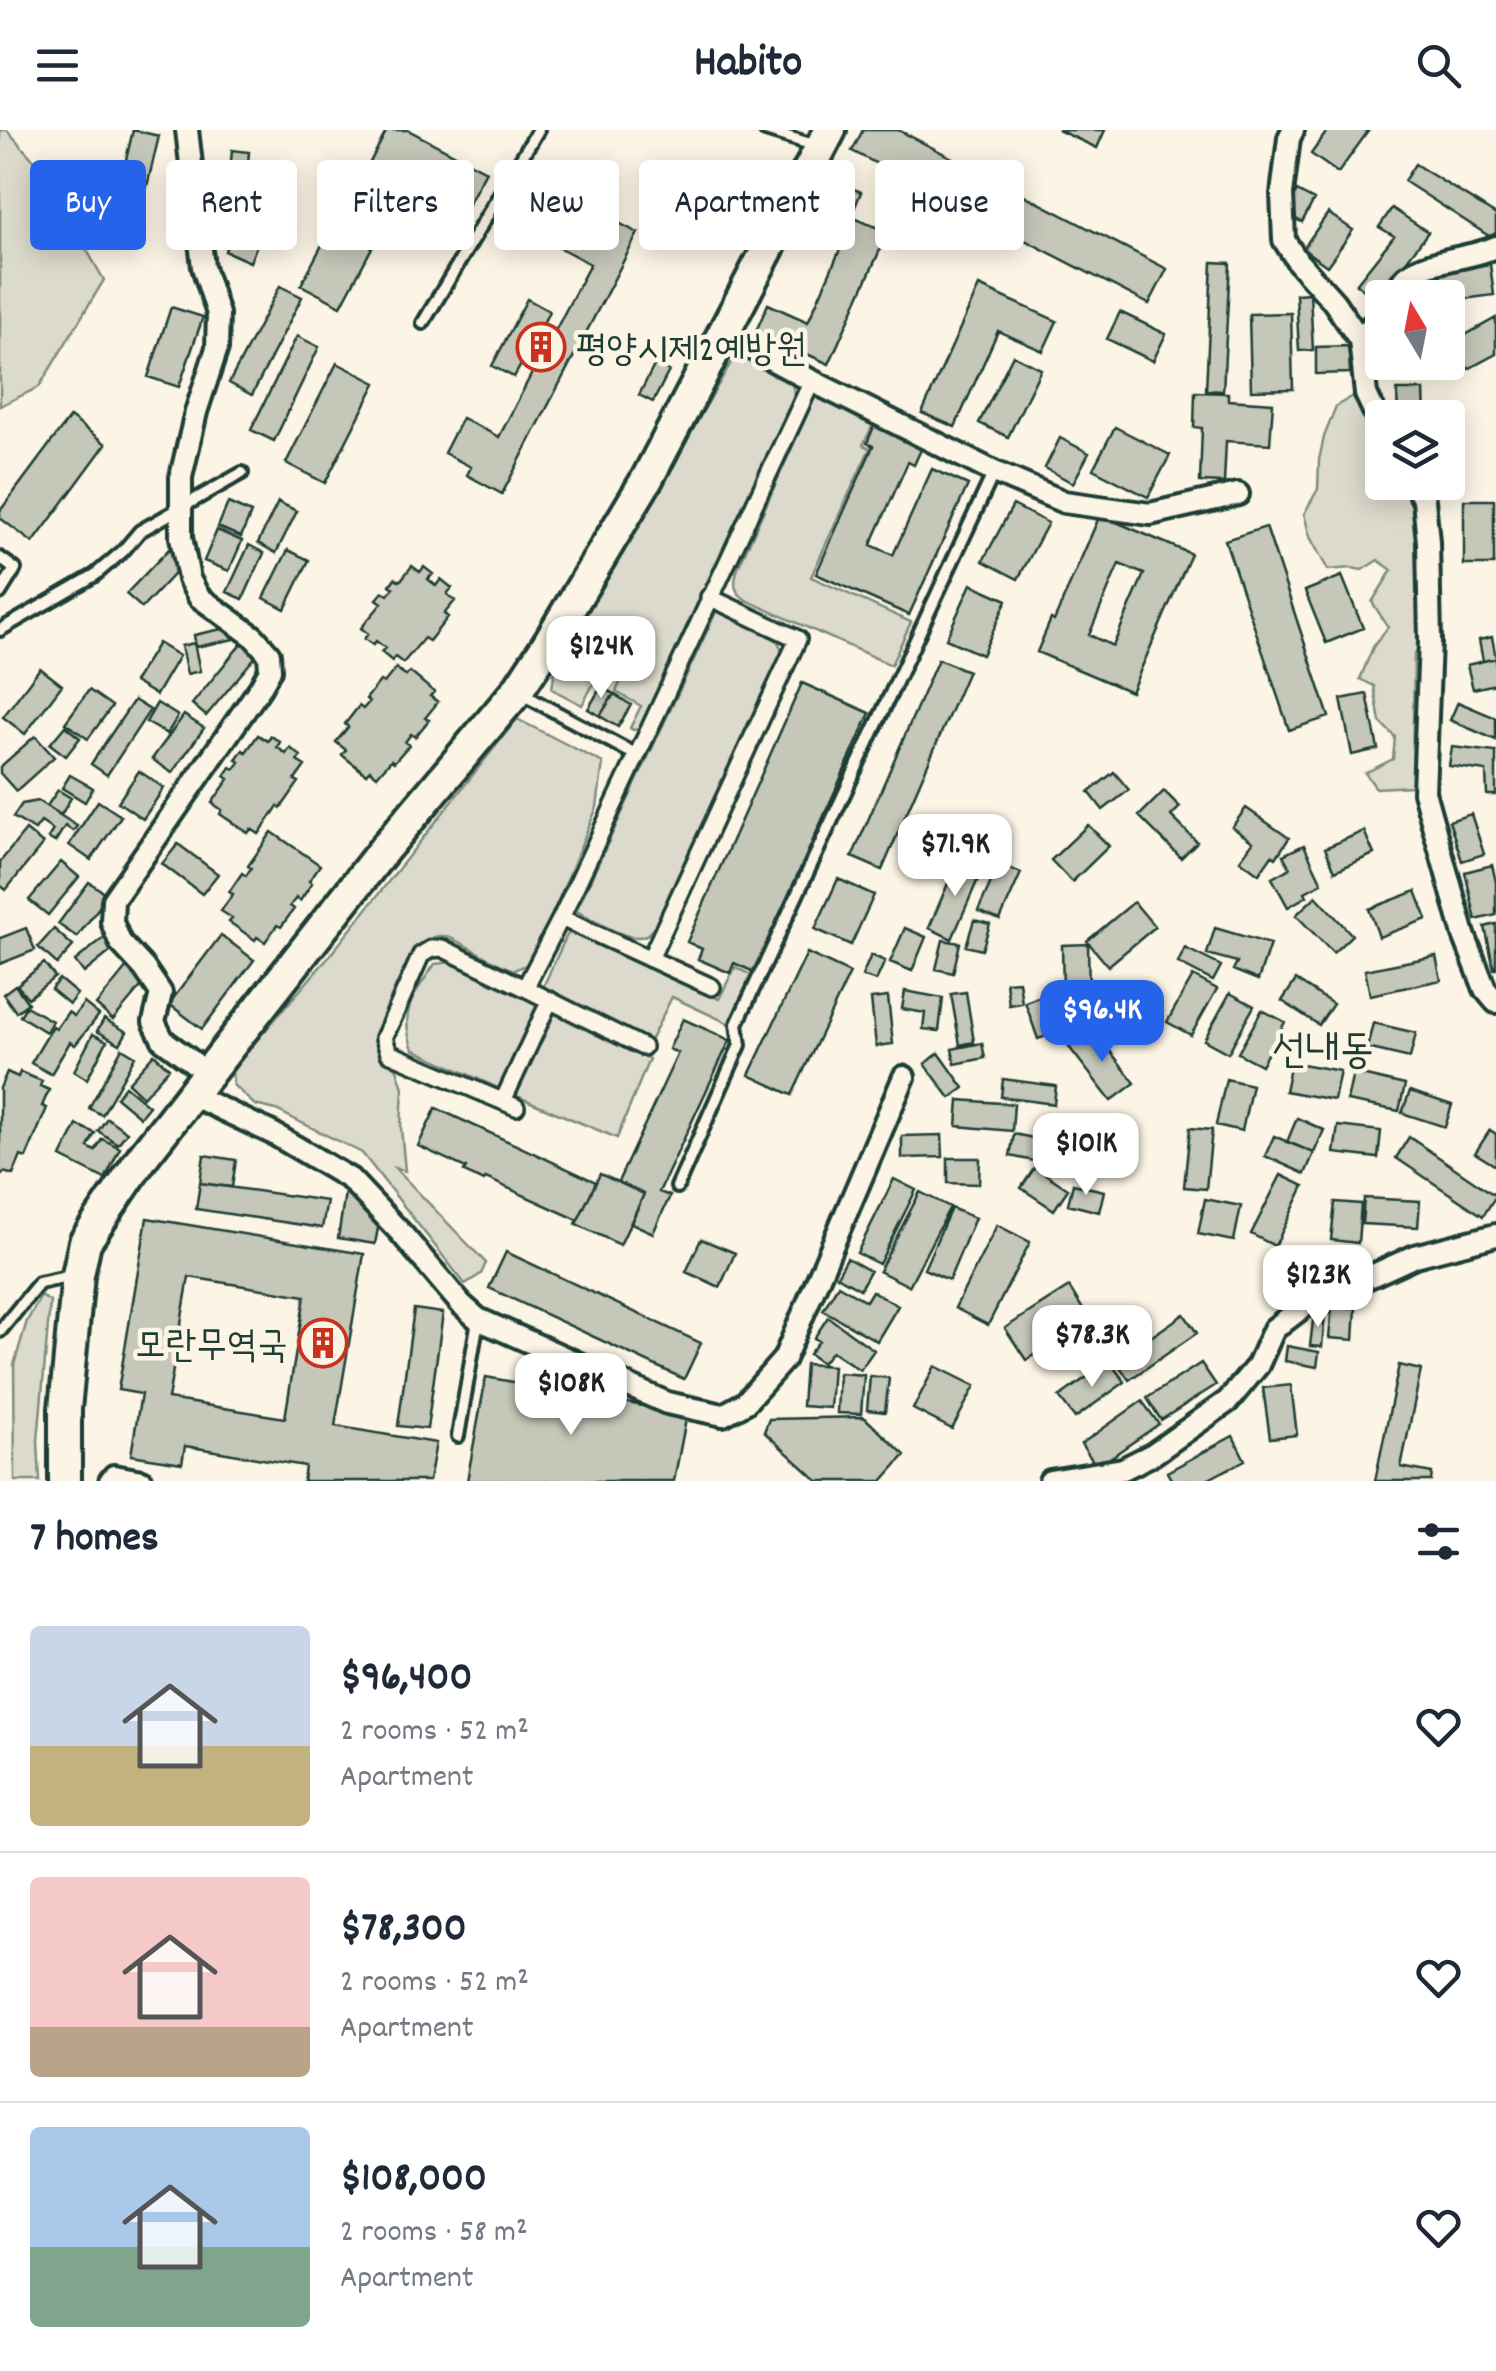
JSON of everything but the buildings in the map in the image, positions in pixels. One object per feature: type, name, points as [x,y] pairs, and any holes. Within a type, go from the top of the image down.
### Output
[{"type":"main road","points":[[65,1481],[64,1409],[78,1275],[86,1242],[144,1156],[385,848],[517,691],[647,479],[825,139]]},
{"type":"street","points":[[187,130],[203,267],[218,314],[218,348],[196,412],[180,477],[181,537],[189,579],[199,598],[252,636],[269,654],[270,670],[114,900],[112,922],[120,942],[161,993],[154,1022],[163,1040],[200,1085],[350,1179],[478,1320],[667,1403],[724,1415],[745,1404],[784,1359],[904,1078]]},
{"type":"street","points":[[1293,130],[1282,194],[1284,240],[1360,340],[1369,400]]},
{"type":"street","points":[[1405,280],[1433,264],[1496,247]]},
{"type":"street","points":[[724,334],[994,472],[1064,502],[1150,514],[1238,494]]},
{"type":"street","points":[[1360,340],[1365,334]]},
{"type":"street","points":[[525,988],[812,381]]},
{"type":"street","points":[[1424,500],[1430,641],[1424,792],[1464,935],[1485,989],[1496,1002]]},
{"type":"street","points":[[650,959],[798,639],[709,596]]},
{"type":"street","points":[[561,918],[712,988]]},
{"type":"street","points":[[550,1000],[509,1104],[389,1054],[384,1038],[421,955],[442,948],[550,1000],[643,1047]]},
{"type":"street","points":[[1050,1481],[1123,1469],[1153,1454],[1228,1401],[1258,1365],[1274,1329],[1303,1307],[1415,1256],[1496,1235]]},
{"type":"street","points":[[110,1481],[114,1476],[142,1481]]},
{"type":"lane","points":[[423,323],[538,130]]},
{"type":"lane","points":[[765,130],[825,139]]},
{"type":"lane","points":[[677,1187],[740,1045],[737,1024],[994,472]]},
{"type":"lane","points":[[0,630],[94,576],[140,531],[242,473]]},
{"type":"lane","points":[[0,558],[15,569],[0,594]]},
{"type":"lane","points":[[517,691],[636,754]]},
{"type":"lane","points":[[0,1330],[38,1283],[78,1275]]},
{"type":"lane","points":[[458,1436],[478,1320]]},
{"type":"shaded area","points":[[0,130],[7,130],[34,160],[30,160],[30,250],[87,250],[104,280],[39,387],[0,406]]},
{"type":"shaded area","points":[[736,354],[791,380],[792,405],[640,729],[633,730],[630,728],[641,706],[616,692],[627,665],[608,657],[582,705],[552,689],[555,668]]},
{"type":"shaded area","points":[[1355,395],[1365,416],[1365,500],[1409,500],[1417,518],[1422,646],[1414,655],[1412,786],[1376,788],[1365,773],[1393,759],[1395,737],[1380,722],[1374,686],[1360,679],[1373,647],[1388,627],[1372,602],[1392,570],[1378,560],[1362,570],[1328,570],[1310,537],[1304,514],[1318,489],[1319,460],[1336,406]]},
{"type":"shaded area","points":[[815,396],[874,423],[863,445],[870,448],[811,577],[911,622],[891,665],[748,601],[735,587],[738,568]]},
{"type":"shaded area","points":[[717,610],[773,636],[781,647],[780,661],[657,923],[644,936],[624,934],[576,911]]},
{"type":"shaded area","points":[[517,719],[603,763],[597,807],[533,962],[514,970],[450,938],[432,938],[404,969],[381,1020],[386,1058],[397,1069],[403,1088],[405,1171],[395,1168],[486,1263],[481,1274],[465,1284],[362,1153],[276,1110],[255,1105],[233,1085],[232,1069],[332,953]]},
{"type":"shaded area","points":[[570,932],[719,999],[735,967],[755,977],[732,1025],[672,997],[650,1041],[543,987]]},
{"type":"shaded area","points":[[453,962],[543,1004],[502,1090],[413,1049],[407,1024],[410,1004],[435,964]]},
{"type":"shaded area","points":[[554,1010],[649,1059],[617,1138],[514,1095]]},
{"type":"shaded area","points":[[41,1296],[50,1302],[38,1441],[40,1481],[15,1481],[14,1365],[27,1321]]},
{"type":"place","name":"평양시제2예방원","points":[[541,347]]},
{"type":"place","name":"모란무역국","points":[[323,1343]]},
{"type":"district","name":"선내동","points":[[1323,1047]]}]
